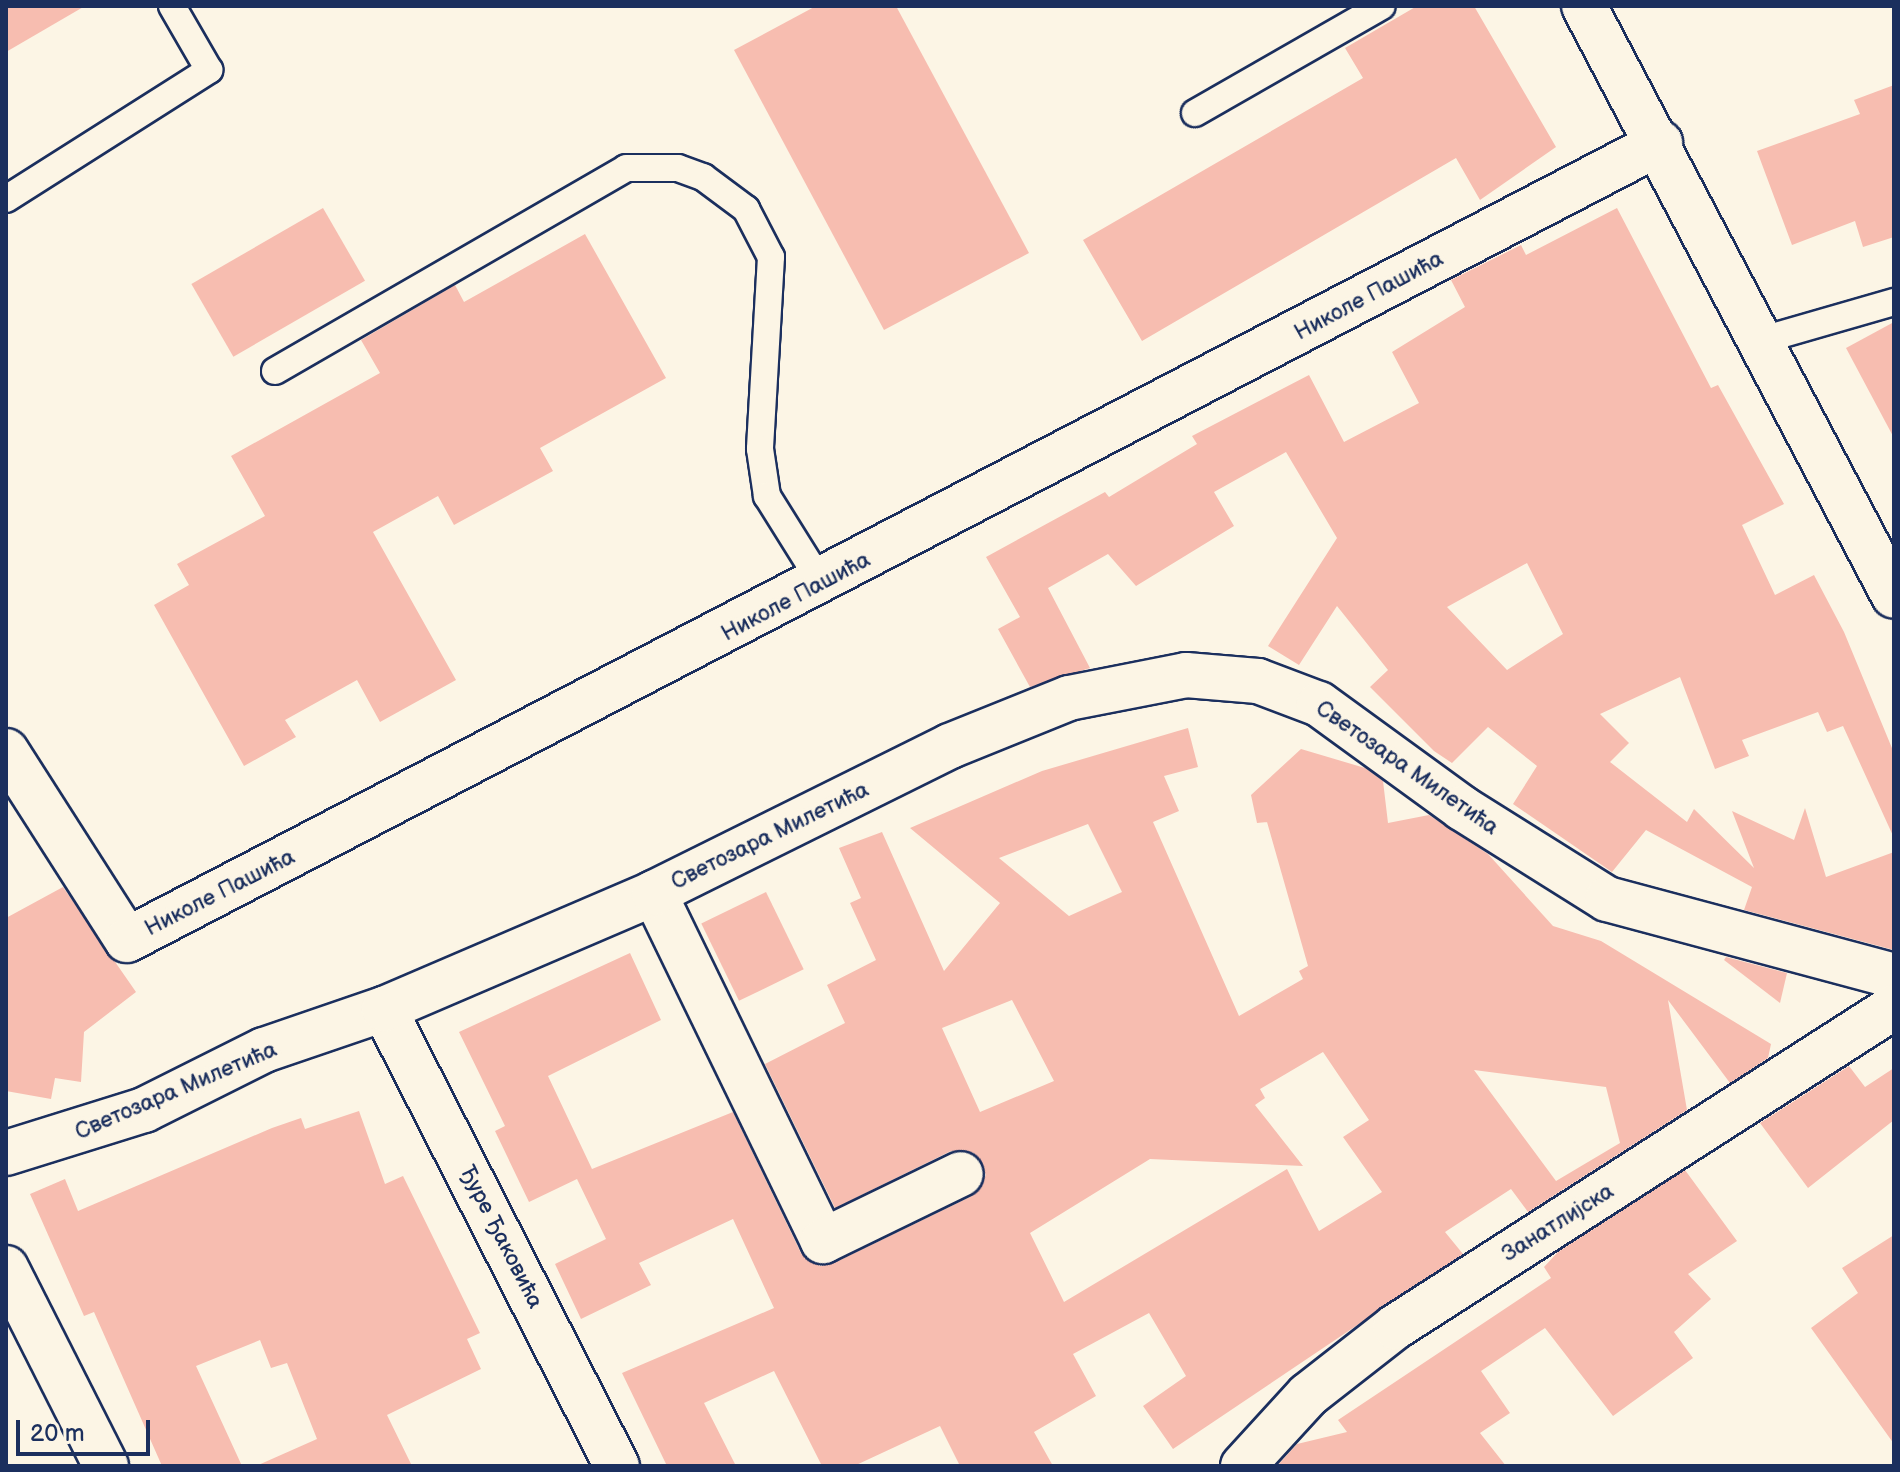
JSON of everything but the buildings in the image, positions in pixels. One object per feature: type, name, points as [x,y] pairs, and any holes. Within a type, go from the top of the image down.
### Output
[{"type":"street","points":[[1584,6],[1660,143],[1759,341],[1894,596]]},
{"type":"street","name":"Николе Пашића","points":[[6,751],[127,940],[822,584],[1660,143]]},
{"type":"street","name":"Светозара Милетића","points":[[6,1153],[144,1110],[264,1050],[384,1009],[654,893],[950,746],[1069,698],[1186,675],[1258,681],[1319,704],[1462,808],[1607,899],[1894,976]]},
{"type":"street","name":"Светозара Милетића","points":[[654,893],[823,1241],[961,1174]]},
{"type":"street","name":"Занатлијска","points":[[1243,1466],[1308,1395],[1395,1327],[1894,1007]]},
{"type":"street","name":"Ђуре Ђаковића","points":[[384,1009],[617,1466]]},
{"type":"street","points":[[6,1268],[106,1466]]},
{"type":"lane","points":[[6,199],[209,70],[172,6]]},
{"type":"lane","points":[[1195,113],[1382,6]]},
{"type":"lane","points":[[275,371],[626,168],[678,168],[703,177],[746,209],[771,257],[773,312],[758,402],[767,496],[822,584]]},
{"type":"lane","points":[[1759,341],[1894,302]]}]
